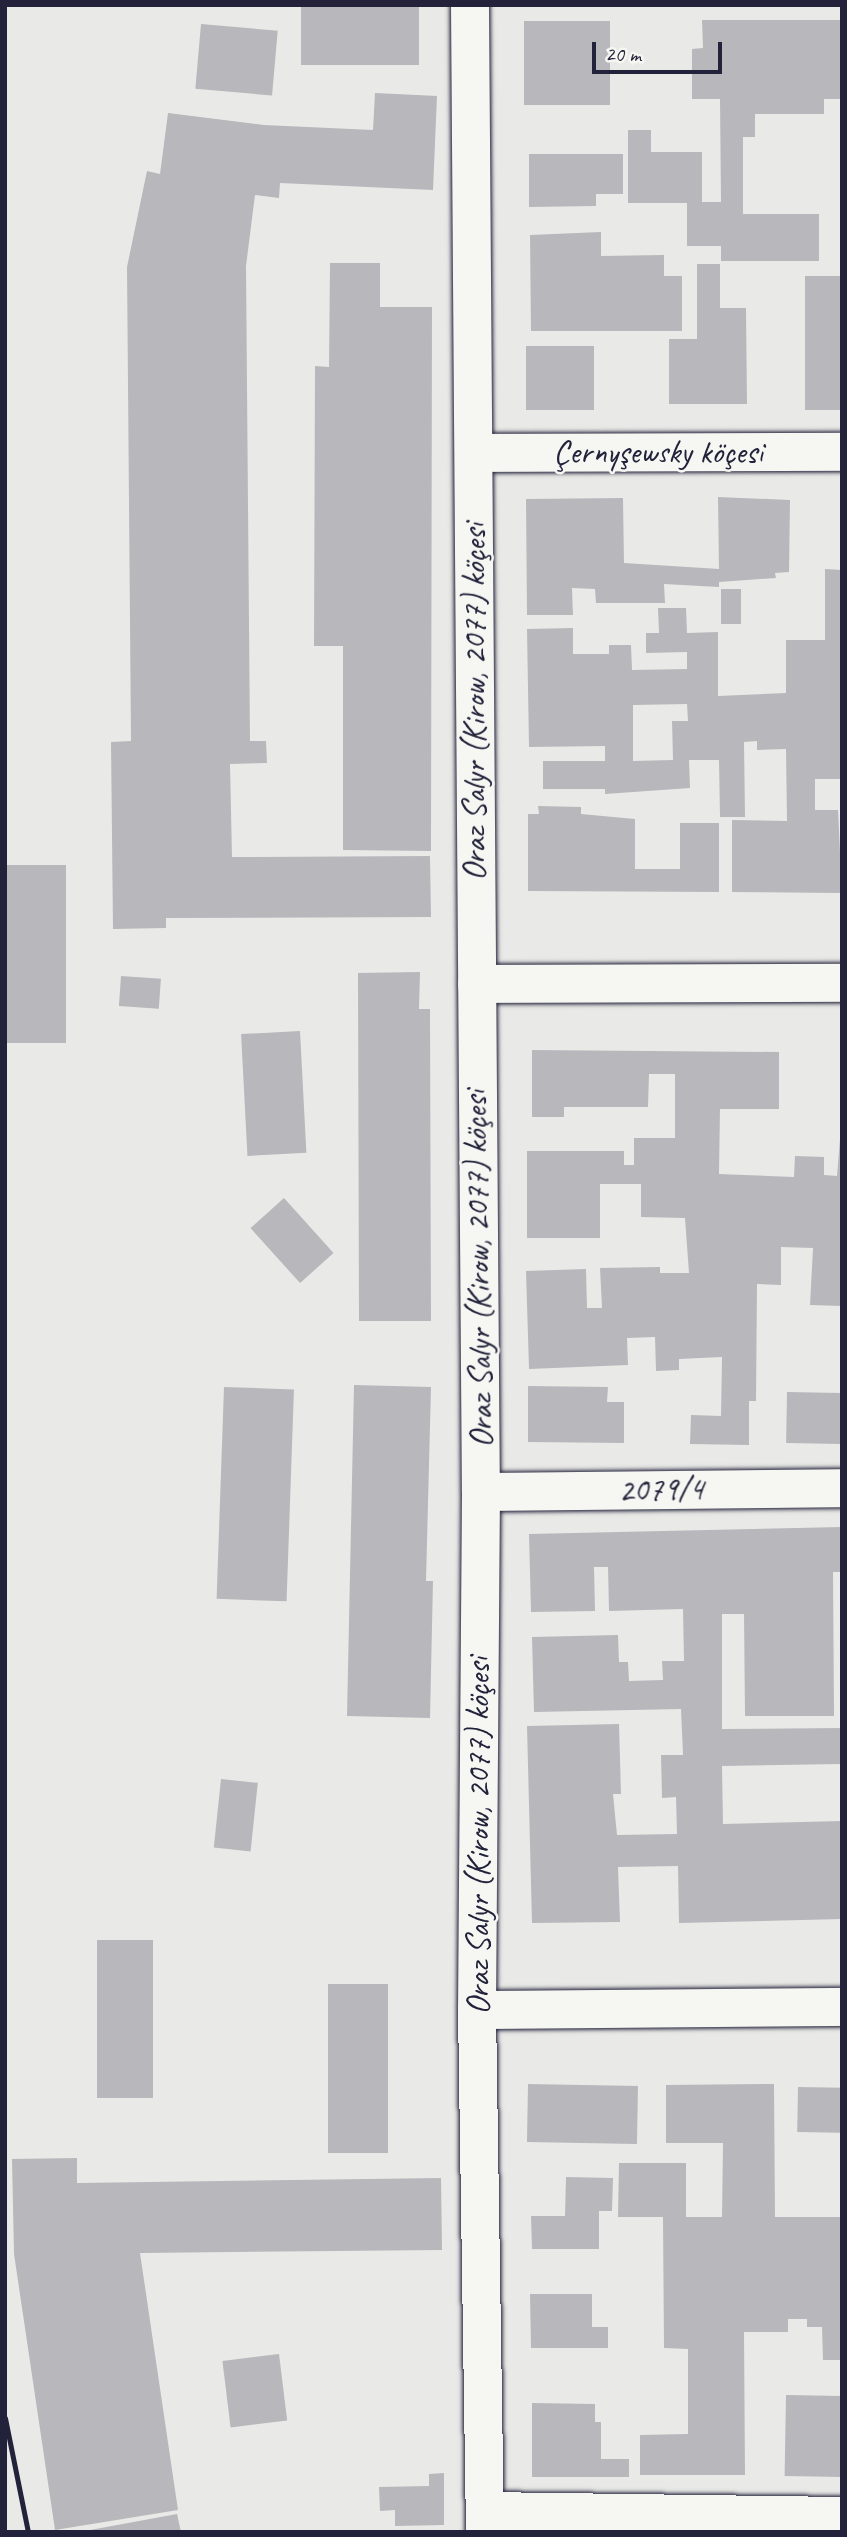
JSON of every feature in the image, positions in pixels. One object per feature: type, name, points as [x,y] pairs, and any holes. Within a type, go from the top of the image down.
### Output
[{"type":"street","name":"Oraz Salyr (Kirow, 2077) köçesi","points":[[470,5],[481,1492],[477,2010],[485,2521]]},
{"type":"street","name":"Çernyşewsky köçesi","points":[[474,453],[842,452]]},
{"type":"street","points":[[477,984],[842,983]]},
{"type":"street","name":"2079/4","points":[[481,1492],[842,1488]]},
{"type":"street","points":[[477,2010],[842,2007]]},
{"type":"street","points":[[485,2521],[842,2516]]},
{"type":"building","points":[[301,5],[419,5],[419,65],[301,65]]},
{"type":"building","points":[[702,20],[842,20],[842,99],[824,99],[824,114],[755,114],[755,137],[743,137],[743,214],[819,214],[819,261],[721,261],[721,246],[687,246],[687,203],[628,203],[628,130],[651,130],[651,152],[702,152],[702,202],[721,202],[720,99],[692,99],[692,49],[703,48]]},
{"type":"building","points":[[524,21],[610,21],[610,105],[524,105]]},
{"type":"building","points":[[201,24],[278,31],[272,95],[195,89]]},
{"type":"building","points":[[375,93],[437,96],[433,190],[280,183],[279,198],[255,195],[246,266],[250,741],[266,741],[267,763],[230,764],[232,857],[430,856],[431,917],[166,918],[166,928],[113,929],[111,742],[131,741],[127,267],[147,171],[160,174],[168,113],[264,125],[373,130]]},
{"type":"building","points":[[529,154],[623,154],[623,194],[596,194],[596,206],[529,207]]},
{"type":"building","points":[[601,232],[601,256],[664,255],[664,276],[682,276],[682,331],[531,331],[530,235]]},
{"type":"building","points":[[330,263],[380,263],[380,307],[432,307],[431,851],[343,850],[343,646],[314,646],[315,366],[329,367]]},
{"type":"building","points":[[697,264],[720,264],[720,308],[746,308],[747,404],[669,404],[669,339],[697,339]]},
{"type":"building","points":[[805,276],[842,276],[842,410],[805,410]]},
{"type":"building","points":[[526,346],[594,346],[594,410],[526,410]]},
{"type":"building","points":[[718,497],[790,500],[789,572],[775,573],[776,578],[719,582],[719,587],[664,584],[665,603],[596,603],[595,589],[572,588],[573,615],[527,615],[526,499],[623,498],[624,563],[719,569]]},
{"type":"building","points":[[825,569],[842,570],[842,779],[815,779],[815,810],[838,810],[842,893],[732,892],[732,820],[787,821],[786,749],[757,750],[757,741],[744,742],[745,817],[720,817],[719,760],[689,760],[690,788],[605,794],[605,789],[543,789],[543,761],[605,761],[605,746],[529,747],[527,629],[573,628],[573,654],[609,654],[609,645],[631,645],[632,670],[687,669],[687,652],[646,653],[646,633],[659,633],[658,608],[686,608],[687,633],[718,632],[718,696],[786,693],[786,640],[825,640]],"holes":[[[687,704],[688,721],[672,721],[673,760],[633,761],[633,705]]]},
{"type":"building","points":[[721,589],[741,589],[741,624],[721,624]]},
{"type":"building","points":[[538,806],[581,807],[581,814],[635,819],[635,869],[680,869],[680,823],[719,823],[719,892],[528,891],[528,814],[539,814]]},
{"type":"building","points":[[5,865],[66,865],[66,1043],[5,1043]]},
{"type":"building","points":[[420,972],[419,1009],[430,1009],[431,1321],[359,1321],[358,973]]},
{"type":"building","points":[[121,976],[161,979],[159,1009],[119,1006]]},
{"type":"building","points":[[300,1031],[306,1153],[247,1156],[241,1034]]},
{"type":"building","points":[[532,1050],[779,1052],[779,1109],[720,1109],[719,1174],[794,1177],[795,1156],[824,1157],[824,1175],[837,1176],[842,1114],[842,1306],[810,1305],[813,1248],[781,1247],[781,1285],[757,1284],[756,1401],[749,1401],[749,1445],[690,1444],[691,1415],[721,1416],[722,1357],[679,1359],[679,1370],[656,1371],[655,1337],[627,1338],[628,1365],[529,1369],[526,1271],[586,1269],[587,1308],[602,1308],[600,1268],[660,1267],[660,1273],[689,1273],[685,1218],[641,1217],[641,1184],[600,1184],[600,1238],[527,1238],[527,1151],[624,1151],[624,1165],[634,1165],[634,1138],[675,1138],[675,1074],[649,1074],[648,1107],[564,1107],[564,1117],[532,1117]]},
{"type":"building","points":[[284,1198],[334,1253],[300,1283],[251,1228]]},
{"type":"building","points":[[354,1385],[431,1387],[426,1581],[433,1581],[430,1718],[347,1716]]},
{"type":"building","points":[[528,1386],[608,1387],[607,1402],[624,1402],[624,1443],[528,1442]]},
{"type":"building","points":[[224,1387],[294,1389],[287,1601],[217,1599]]},
{"type":"building","points":[[787,1392],[842,1393],[841,1444],[786,1443]]},
{"type":"building","points":[[842,1527],[842,1572],[833,1572],[834,1716],[745,1716],[744,1614],[722,1614],[722,1729],[842,1728],[842,1764],[722,1766],[723,1824],[842,1821],[842,1919],[679,1923],[678,1866],[618,1867],[620,1922],[532,1923],[527,1726],[619,1724],[621,1794],[613,1794],[617,1835],[677,1834],[676,1797],[662,1798],[661,1755],[683,1755],[681,1709],[534,1712],[532,1637],[618,1635],[619,1662],[628,1662],[629,1681],[663,1680],[662,1661],[684,1661],[683,1609],[609,1611],[608,1567],[594,1567],[595,1611],[531,1612],[529,1534]]},
{"type":"building","points":[[221,1779],[258,1783],[251,1851],[214,1848]]},
{"type":"building","points":[[97,1940],[153,1940],[153,2098],[97,2098]]},
{"type":"building","points":[[328,1984],[388,1984],[388,2153],[328,2153]]},
{"type":"building","points":[[528,2084],[638,2086],[637,2144],[527,2142]]},
{"type":"building","points":[[774,2084],[775,2217],[842,2217],[842,2360],[823,2360],[822,2327],[807,2327],[807,2319],[788,2319],[788,2332],[744,2332],[745,2475],[640,2475],[640,2435],[688,2434],[688,2349],[664,2348],[663,2217],[618,2217],[619,2163],[686,2163],[686,2217],[722,2217],[723,2143],[666,2143],[666,2085]]},
{"type":"building","points":[[798,2087],[842,2088],[841,2133],[797,2132]]},
{"type":"building","points":[[77,2158],[77,2183],[441,2178],[442,2250],[140,2253],[178,2510],[55,2530],[14,2254],[12,2159]]},
{"type":"building","points":[[566,2177],[613,2178],[612,2211],[599,2211],[599,2249],[532,2249],[531,2216],[565,2216]]},
{"type":"building","points":[[530,2294],[592,2294],[592,2327],[608,2327],[608,2348],[531,2348]]},
{"type":"building","points":[[279,2354],[287,2421],[231,2427],[222,2361]]},
{"type":"building","points":[[786,2395],[842,2396],[841,2477],[785,2476]]},
{"type":"building","points":[[532,2403],[595,2404],[595,2422],[601,2422],[601,2459],[629,2459],[629,2477],[532,2477]]},
{"type":"building","points":[[444,2473],[444,2525],[395,2526],[395,2510],[380,2511],[379,2487],[429,2486],[429,2474]]},
{"type":"building","points":[[177,2514],[181,2532],[90,2532],[90,2530]]},
{"type":"railway","points":[[5,2418],[28,2532]]}]
